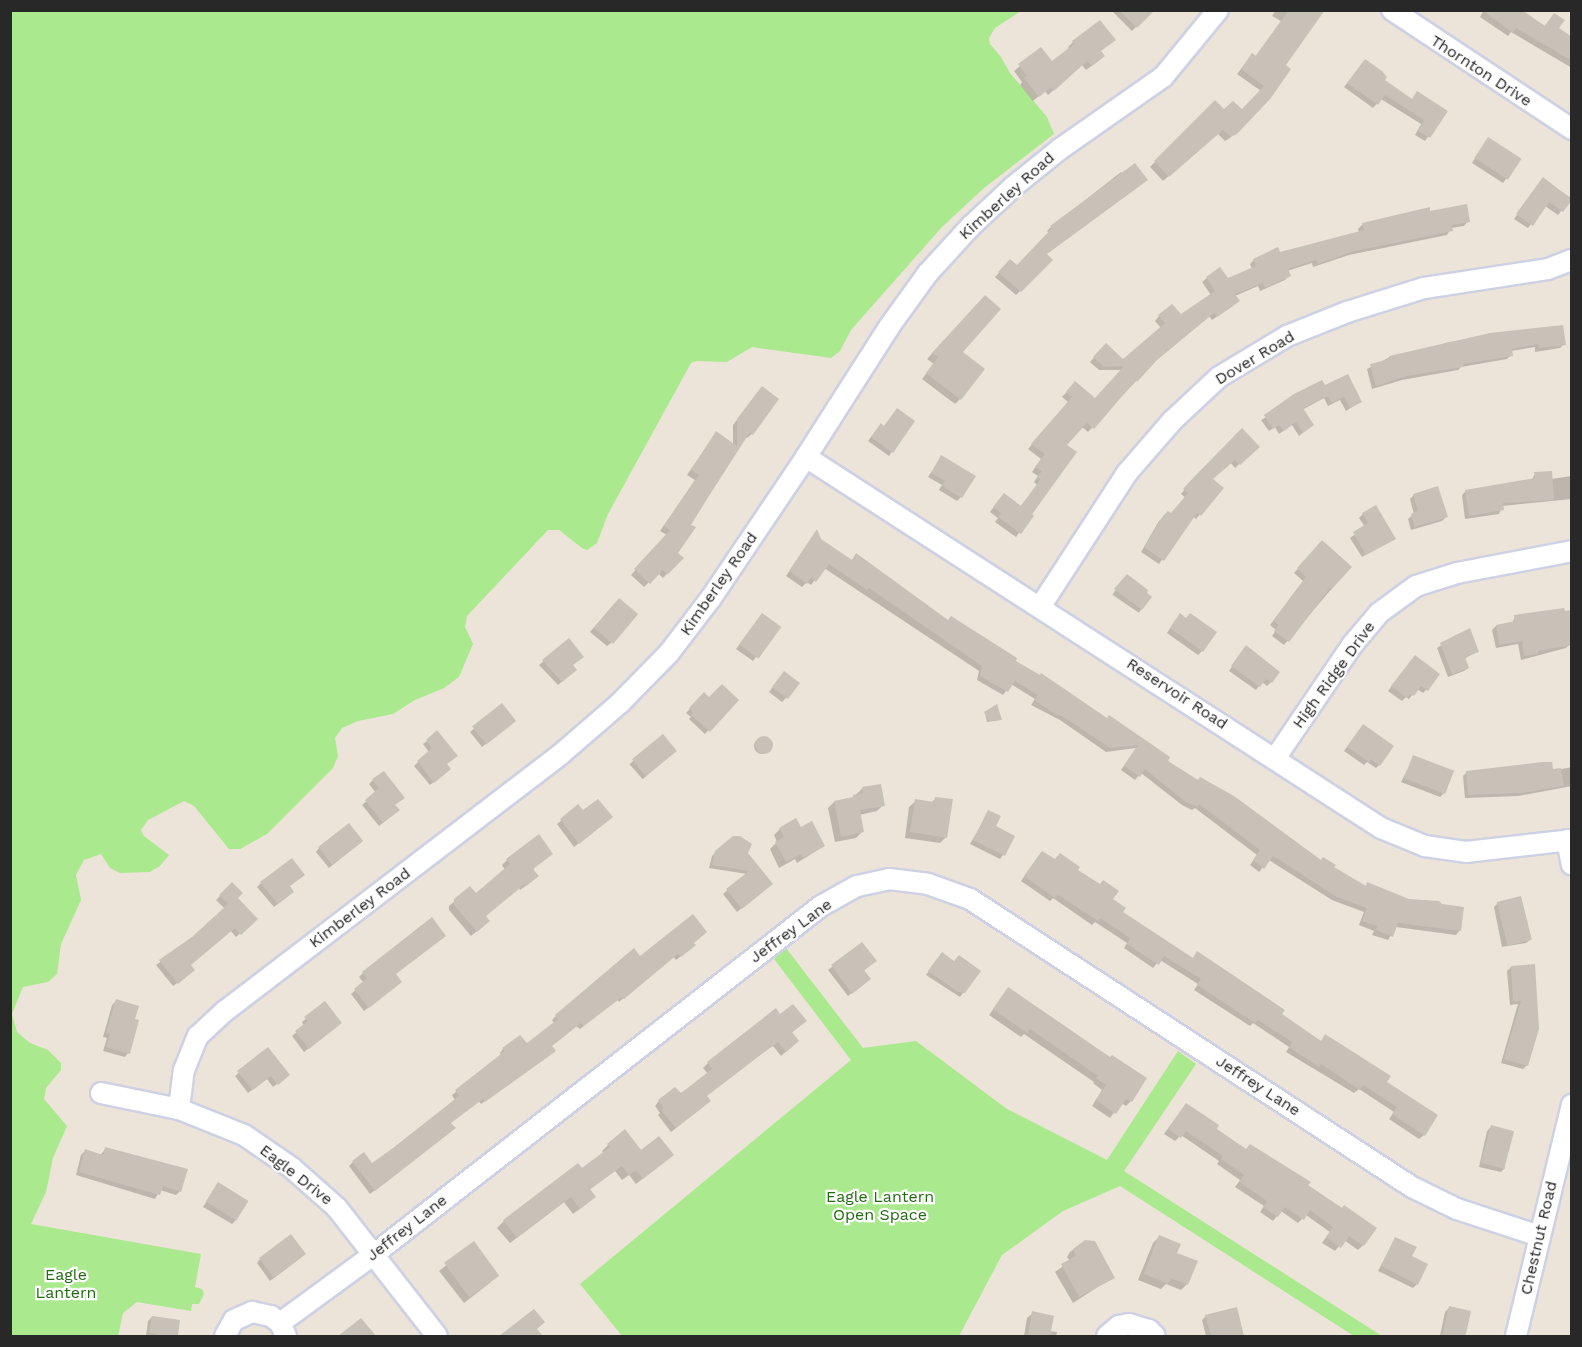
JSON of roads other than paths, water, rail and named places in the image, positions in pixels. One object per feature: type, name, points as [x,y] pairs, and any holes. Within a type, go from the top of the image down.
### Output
[{"type":"street","name":"Kimberley Road","points":[[179,1109],[184,1070],[198,1036],[225,1011],[561,754],[620,703],[669,653],[711,598],[807,457],[889,327],[928,273],[963,234],[1014,186],[1059,149],[1163,77],[1218,10]]},
{"type":"street","name":"Thornton Drive","points":[[1392,10],[1572,129]]},
{"type":"street","name":"Dover Road","points":[[1040,607],[1127,473],[1172,421],[1219,377],[1287,336],[1347,312],[1424,288],[1548,269],[1572,260]]},
{"type":"street","name":"Reservoir Road","points":[[807,457],[1381,828],[1425,846],[1466,852],[1569,840]]},
{"type":"street","name":"High Ridge Drive","points":[[1276,758],[1352,645],[1379,613],[1416,586],[1457,573],[1572,551]]},
{"type":"street","points":[[1569,840],[1572,866]]},
{"type":"street","name":"Jeffrey Lane","points":[[225,1336],[234,1320],[252,1312],[271,1316],[283,1330],[373,1255],[821,906],[857,886],[889,879],[928,884],[970,898],[1412,1187],[1457,1209],[1539,1236]]},
{"type":"street","name":"Eagle Drive","points":[[101,1093],[179,1109],[244,1136],[292,1168],[337,1208],[437,1336]]},
{"type":"street","name":"Chestnut Road","points":[[1516,1336],[1572,1105]]},
{"type":"street","points":[[1107,1336],[1119,1326],[1129,1324],[1149,1330],[1155,1336]]},
{"type":"park label","name":"Eagle Lantern Open Space","points":[[880,1206]]},
{"type":"park label","name":"Eagle Lantern","points":[[66,1284]]}]
